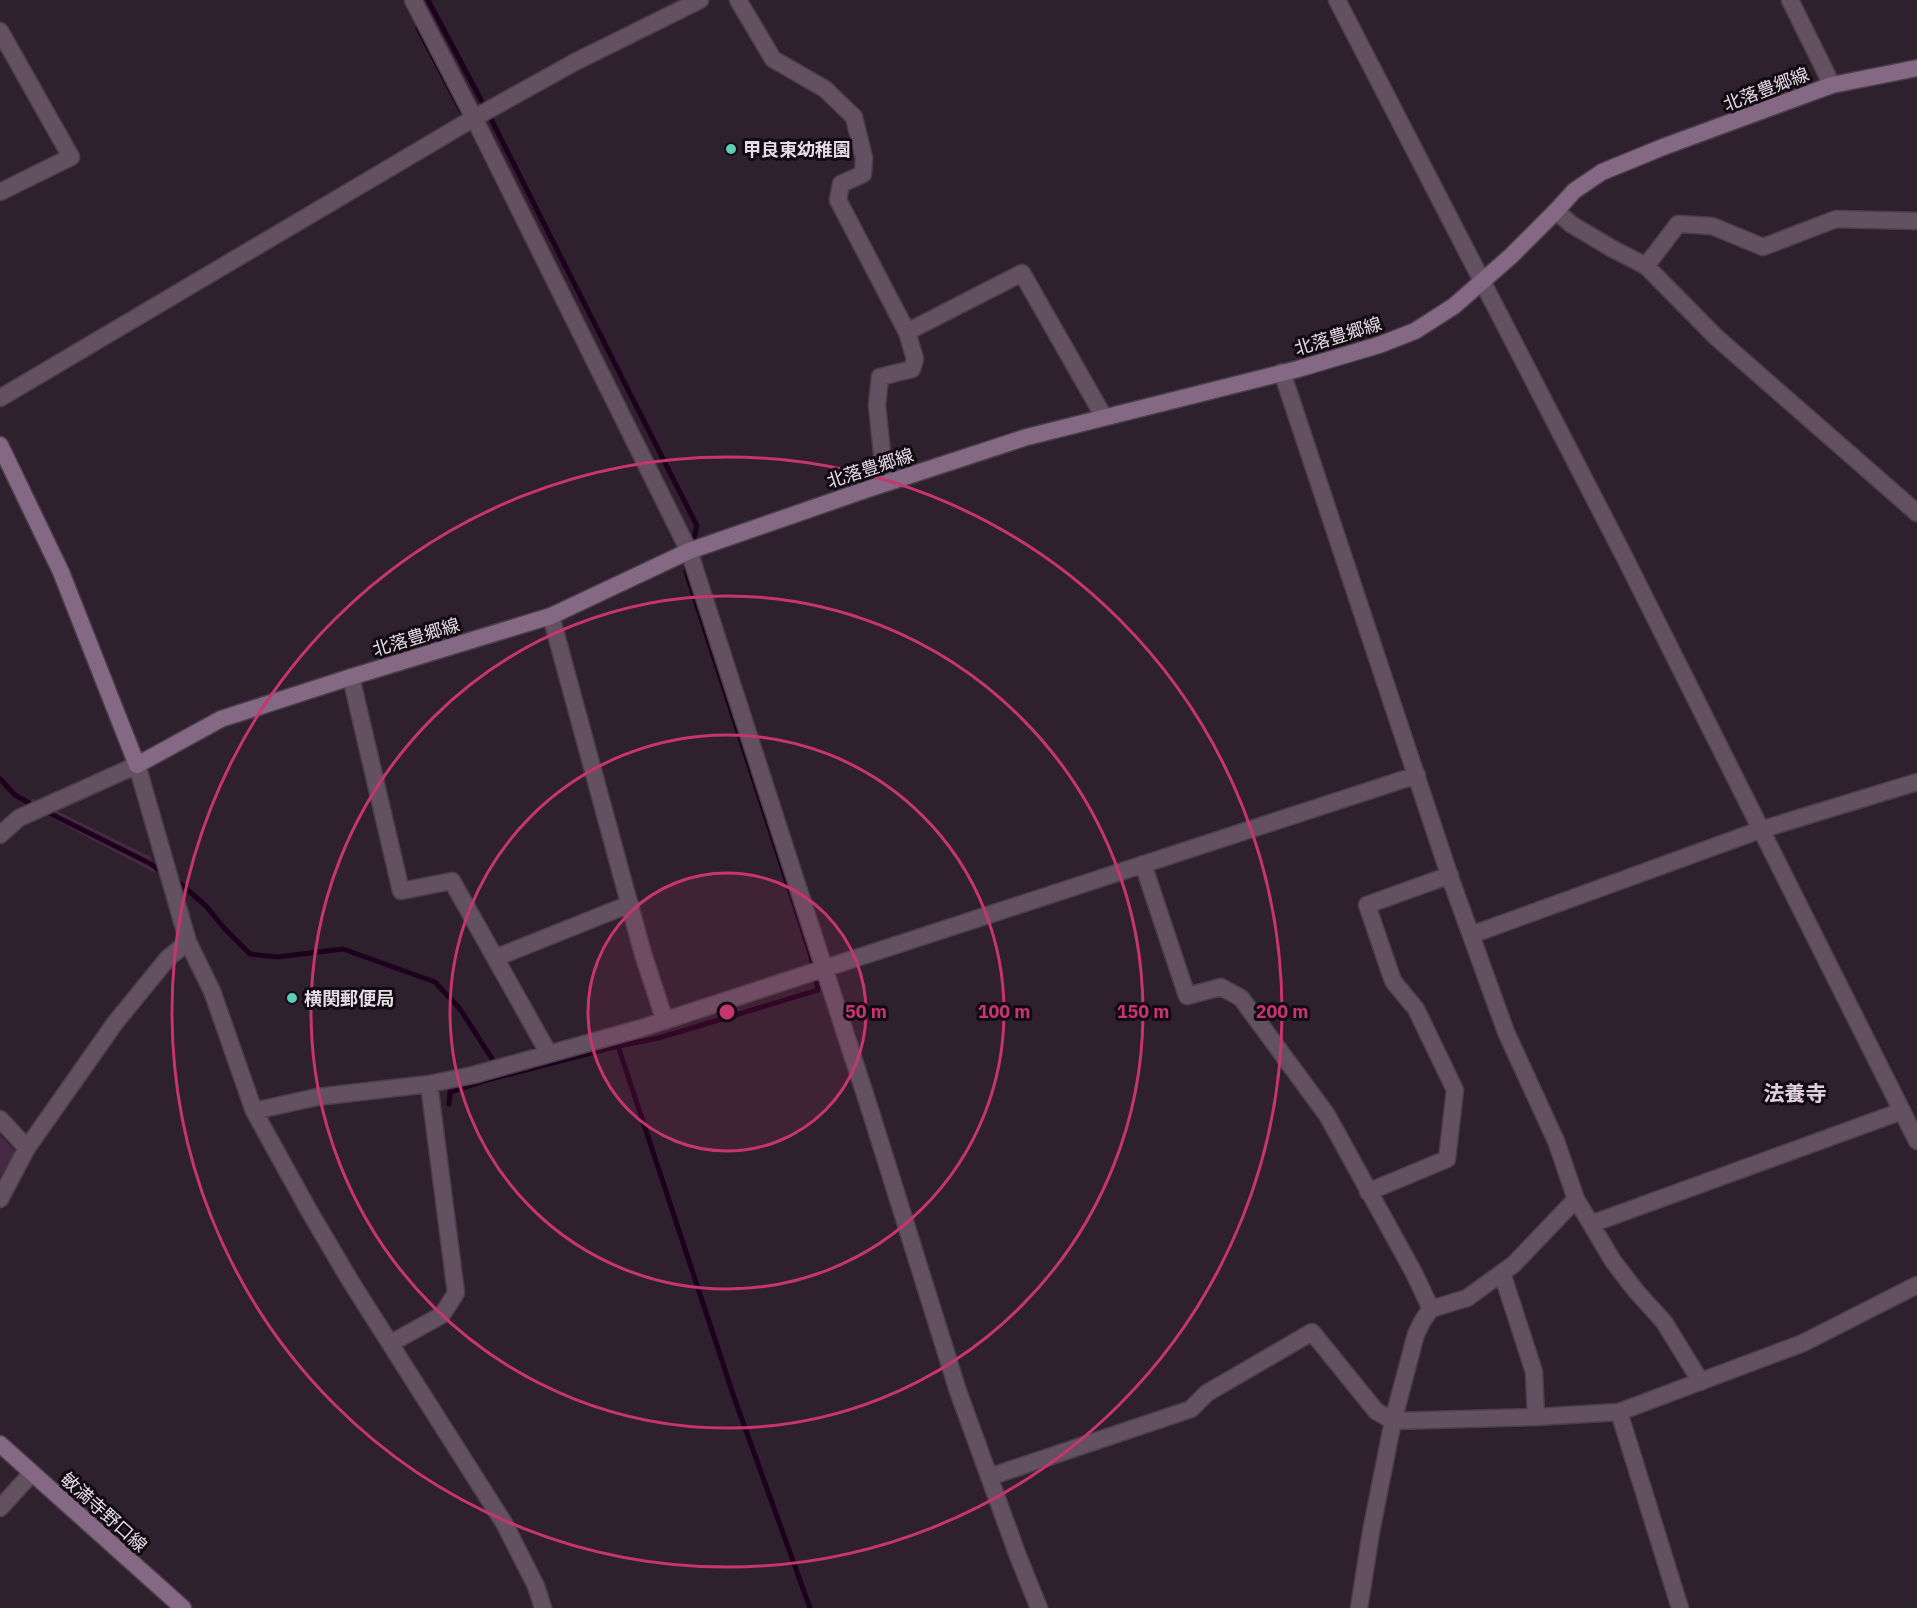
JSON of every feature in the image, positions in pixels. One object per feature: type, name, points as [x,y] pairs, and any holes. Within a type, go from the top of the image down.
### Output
[{"type":"main road","name":"北落豊郷線","points":[[137,765],[221,719],[551,616],[689,551],[885,483],[1027,437],[1282,372],[1379,345],[1415,331],[1454,306],[1483,281],[1574,191],[1602,172],[1663,147],[1832,85],[1917,68]]},
{"type":"main road","points":[[0,445],[61,572],[137,765]]},
{"type":"main road","name":"敏満寺野口線","points":[[0,1444],[183,1608]]},
{"type":"street","points":[[413,0],[689,551],[958,1390],[1018,1556],[1040,1608]]},
{"type":"street","points":[[0,398],[474,118],[575,62],[700,0]]},
{"type":"street","points":[[738,0],[773,59],[825,89],[854,117],[864,158],[863,174],[841,184],[838,200],[907,332],[915,359],[912,369],[880,377],[877,405],[885,483]]},
{"type":"street","points":[[1337,0],[1483,281],[1917,1141]]},
{"type":"street","points":[[1790,0],[1832,85]]},
{"type":"street","points":[[0,31],[71,157],[0,192]]},
{"type":"street","points":[[1556,211],[1571,224],[1646,266],[1716,337],[1915,507]]},
{"type":"street","points":[[1646,266],[1678,224],[1712,226],[1763,247],[1836,219],[1917,221]]},
{"type":"street","points":[[907,332],[1022,273],[1104,417]]},
{"type":"street","points":[[1282,372],[1450,876],[1506,1032],[1556,1141],[1576,1199],[1618,1269],[1664,1322],[1701,1382]]},
{"type":"street","points":[[551,616],[643,954],[665,1021]]},
{"type":"street","points":[[351,677],[401,891],[452,881],[549,1054]]},
{"type":"street","points":[[0,835],[19,818],[137,765],[188,942],[213,991],[254,1111],[351,1282],[504,1523],[536,1586],[543,1608]]},
{"type":"street","points":[[254,1111],[317,1097],[429,1084],[473,1075],[665,1021],[1417,775]]},
{"type":"street","points":[[1471,935],[1760,830],[1917,782]]},
{"type":"street","points":[[1143,864],[1187,996],[1221,987],[1240,998],[1327,1115],[1414,1273],[1431,1310]]},
{"type":"street","points":[[1368,1192],[1447,1159],[1455,1090],[1416,1009],[1393,981],[1367,905],[1450,876]]},
{"type":"street","points":[[495,958],[630,904]]},
{"type":"street","points":[[0,1199],[27,1148],[115,1023],[168,958],[188,942]]},
{"type":"street","points":[[391,1343],[442,1315],[456,1293],[429,1084]]},
{"type":"street","points":[[1591,1224],[1902,1111]]},
{"type":"street","points":[[0,1119],[27,1148]]},
{"type":"street","points":[[1359,1608],[1371,1532],[1394,1421],[1416,1334],[1423,1320],[1431,1310],[1467,1298],[1502,1273],[1576,1199]]},
{"type":"street","points":[[1502,1273],[1534,1372],[1536,1417]]},
{"type":"street","points":[[989,1477],[1191,1409],[1208,1394],[1312,1332],[1376,1411],[1394,1421],[1619,1412],[1803,1343],[1917,1285]]},
{"type":"street","points":[[1619,1412],[1680,1608]]},
{"type":"street","points":[[0,1508],[32,1473]]},
{"type":"street","points":[[536,1586],[555,1608]]},
{"type":"shaded area","points":[[33,799],[151,857],[155,873],[25,804]]},
{"type":"shaded area","points":[[0,1135],[16,1152],[0,1177]]},
{"type":"waterway","points":[[428,0],[488,113],[697,526],[692,545]]},
{"type":"waterway","points":[[418,28],[464,116]]},
{"type":"waterway","points":[[618,1046],[659,1038],[818,990],[810,953],[686,572],[688,563]]},
{"type":"waterway","points":[[0,779],[15,795],[36,807]]},
{"type":"waterway","points":[[45,811],[149,863],[164,873]]},
{"type":"waterway","points":[[175,879],[206,906],[250,954],[277,957],[343,949],[435,982],[460,1009],[496,1065]]},
{"type":"waterway","points":[[449,1104],[450,1092],[487,1080],[618,1046],[735,1400],[810,1608]]},
{"type":"place","name":"甲良東幼稚園","points":[[731,149]]},
{"type":"place","name":"横関郵便局","points":[[292,998]]},
{"type":"district","name":"法養寺","points":[[1795,1093]]}]
